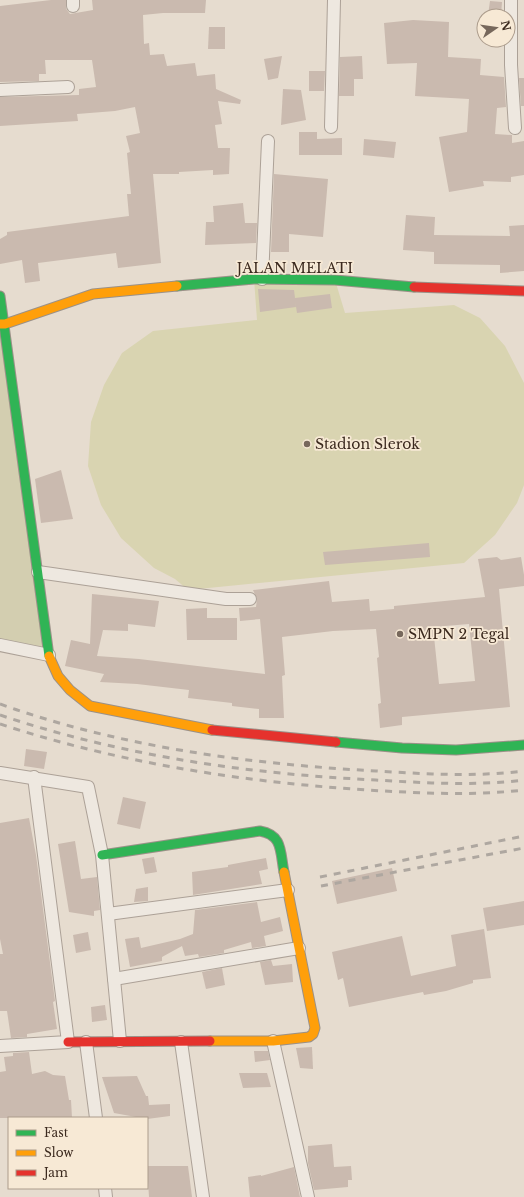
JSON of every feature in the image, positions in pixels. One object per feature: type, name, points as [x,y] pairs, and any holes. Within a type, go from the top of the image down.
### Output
[{"type":"street","points":[[331,127],[334,0]]},
{"type":"street","points":[[511,0],[515,128]]},
{"type":"street","points":[[0,90],[68,87]]},
{"type":"street","points":[[262,279],[268,141]]},
{"type":"street","name":"JALAN MELATI","points":[[2,324],[93,294],[262,279],[335,280],[416,286],[524,291]]},
{"type":"street","points":[[0,296],[2,324],[49,654],[58,676],[70,690],[90,706],[207,729],[402,748],[456,750],[524,745]]},
{"type":"street","points":[[38,572],[219,598],[250,599]]},
{"type":"street","points":[[0,645],[49,654]]},
{"type":"street","points":[[0,773],[34,777],[88,787],[102,856],[120,1041]]},
{"type":"street","points":[[34,777],[68,1042]]},
{"type":"street","points":[[0,1046],[120,1041],[273,1041],[309,1037],[314,1034],[316,1028],[278,841],[271,834],[260,832],[102,856]]},
{"type":"street","points":[[108,914],[288,890]]},
{"type":"street","points":[[114,979],[299,948]]},
{"type":"street","points":[[273,1041],[308,1197]]},
{"type":"street","points":[[86,1042],[96,1117]]},
{"type":"street","points":[[181,1042],[203,1197]]},
{"type":"shaded area","name":"Stadion Slerok","points":[[254,279],[335,280],[345,313],[454,305],[480,318],[505,346],[524,383],[524,485],[517,503],[495,535],[464,563],[188,590],[175,579],[154,568],[121,538],[101,505],[88,466],[91,422],[104,385],[122,353],[153,331],[257,320]]},
{"type":"shaded area","points":[[0,324],[49,655],[0,645]]},
{"type":"building","points":[[51,0],[66,0],[66,9],[70,14],[93,10],[92,0],[206,0],[205,13],[163,13],[143,15],[144,44],[149,43],[150,55],[164,54],[167,66],[195,63],[197,76],[215,74],[216,89],[241,100],[240,104],[218,101],[222,124],[215,125],[218,148],[230,148],[229,174],[213,175],[213,170],[179,172],[179,174],[153,174],[161,263],[118,268],[116,253],[38,263],[40,281],[25,283],[22,260],[0,264],[0,239],[7,235],[7,232],[129,216],[127,194],[131,194],[127,153],[130,152],[126,136],[140,133],[135,107],[115,111],[77,114],[78,121],[0,126],[0,97],[79,95],[79,89],[96,87],[92,60],[45,60],[46,74],[39,74],[39,81],[0,82],[0,6]]},
{"type":"building","points":[[490,1],[502,2],[502,8],[489,8]]},
{"type":"building","points":[[413,20],[449,22],[448,57],[481,59],[480,75],[504,77],[506,107],[497,108],[495,134],[512,135],[512,143],[524,141],[524,175],[511,177],[511,182],[483,181],[484,186],[449,192],[439,137],[467,132],[469,99],[415,96],[417,63],[387,64],[384,23]]},
{"type":"building","points":[[209,27],[225,27],[225,49],[208,49]]},
{"type":"building","points":[[282,56],[278,78],[268,80],[264,59]]},
{"type":"building","points":[[362,56],[363,79],[354,79],[354,96],[339,96],[340,57]]},
{"type":"building","points":[[309,71],[325,71],[324,91],[309,91]]},
{"type":"building","points":[[519,78],[524,78],[524,106],[521,106]]},
{"type":"building","points":[[283,89],[301,90],[306,120],[281,125]]},
{"type":"building","points":[[299,132],[317,132],[317,139],[342,138],[342,155],[299,155]]},
{"type":"building","points":[[364,139],[396,142],[394,158],[363,155]]},
{"type":"building","points":[[274,174],[328,179],[323,237],[289,234],[289,252],[271,252]]},
{"type":"building","points":[[243,203],[245,223],[257,223],[256,243],[205,245],[206,222],[214,222],[213,206]]},
{"type":"building","points":[[406,215],[435,217],[434,235],[510,236],[509,226],[524,225],[524,271],[500,273],[500,265],[434,264],[434,252],[403,250]]},
{"type":"building","points":[[258,289],[294,290],[295,298],[330,294],[332,308],[297,313],[295,300],[296,307],[260,312]]},
{"type":"building","points":[[61,470],[73,519],[41,523],[35,479]]},
{"type":"building","points":[[429,543],[430,557],[325,565],[323,552]]},
{"type":"building","points":[[497,557],[501,560],[521,557],[524,586],[499,589],[510,707],[402,717],[402,725],[380,728],[378,704],[381,703],[376,629],[333,631],[282,637],[285,675],[282,676],[284,718],[259,718],[259,709],[232,706],[232,703],[188,698],[189,690],[137,684],[100,682],[104,674],[65,666],[71,640],[90,644],[92,594],[159,601],[155,627],[128,624],[128,631],[103,630],[97,656],[139,659],[265,674],[260,619],[240,621],[239,608],[256,607],[257,599],[253,590],[329,581],[332,602],[369,599],[370,611],[394,609],[394,606],[485,597],[478,559]],"holes":[[[469,624],[475,681],[439,684],[433,627]]]},
{"type":"building","points":[[207,608],[207,618],[237,618],[237,640],[187,640],[186,609]]},
{"type":"building","points":[[26,749],[47,752],[44,769],[24,766]]},
{"type":"building","points":[[123,797],[146,802],[140,829],[117,824]]},
{"type":"building","points":[[29,818],[36,855],[55,1001],[53,1002],[57,1029],[27,1034],[27,1037],[11,1038],[7,1011],[0,1011],[0,954],[3,954],[0,939],[0,823]]},
{"type":"building","points":[[75,841],[81,879],[97,877],[100,910],[94,911],[94,916],[69,912],[58,844]]},
{"type":"building","points":[[154,857],[157,872],[145,874],[142,859]]},
{"type":"building","points":[[266,858],[268,869],[259,871],[262,884],[193,895],[192,872],[228,867],[228,865]]},
{"type":"building","points":[[392,868],[397,891],[337,904],[332,881]]},
{"type":"building","points":[[148,887],[148,901],[134,902],[136,889]]},
{"type":"building","points":[[524,901],[524,925],[487,931],[483,908]]},
{"type":"building","points":[[257,902],[261,922],[280,917],[283,931],[264,936],[266,946],[252,948],[251,942],[224,950],[224,953],[199,957],[198,954],[185,956],[182,946],[162,957],[162,961],[130,967],[125,939],[139,937],[141,948],[180,939],[193,934],[195,910]]},
{"type":"building","points":[[484,929],[491,978],[473,980],[473,983],[446,991],[424,995],[423,992],[349,1007],[343,978],[338,980],[332,952],[402,936],[411,976],[456,966],[451,935]]},
{"type":"building","points":[[88,932],[91,950],[76,953],[73,935]]},
{"type":"building","points":[[271,960],[273,966],[292,964],[293,982],[265,985],[260,962]]},
{"type":"building","points":[[222,968],[225,985],[206,989],[202,972]]},
{"type":"building","points":[[105,1005],[107,1020],[92,1022],[91,1007]]},
{"type":"building","points":[[312,1047],[313,1069],[300,1068],[296,1048]]},
{"type":"building","points":[[254,1051],[268,1051],[270,1060],[255,1062]]},
{"type":"building","points":[[29,1052],[32,1074],[45,1071],[53,1075],[65,1076],[69,1100],[71,1100],[72,1117],[0,1118],[0,1072],[6,1071],[4,1057],[13,1056],[13,1053]]},
{"type":"building","points":[[239,1073],[267,1073],[271,1087],[243,1088]]},
{"type":"building","points":[[137,1076],[146,1096],[148,1096],[149,1105],[170,1104],[170,1116],[148,1119],[148,1117],[136,1117],[114,1113],[102,1077]]},
{"type":"building","points":[[332,1144],[334,1167],[351,1166],[352,1180],[348,1180],[348,1187],[314,1190],[308,1163],[308,1146]]},
{"type":"building","points":[[148,1166],[188,1166],[192,1197],[149,1197]]},
{"type":"building","points":[[294,1167],[300,1197],[250,1197],[248,1177],[261,1176]]},
{"type":"railway","points":[[0,704],[45,719],[92,732],[185,751],[233,758],[328,768],[413,773],[488,774],[524,771]]},
{"type":"railway","points":[[0,715],[92,742],[186,761],[233,768],[328,777],[413,782],[488,783],[524,780]]},
{"type":"railway","points":[[0,724],[90,750],[136,760],[182,769],[274,782],[367,790],[426,793],[485,793],[524,790]]},
{"type":"railway","points":[[320,877],[524,836]]},
{"type":"railway","points":[[321,886],[524,848]]},
{"type":"traffic: fast","points":[[177,286],[254,279],[335,280],[414,287]]},
{"type":"traffic: fast","points":[[0,296],[49,656]]},
{"type":"traffic: fast","points":[[336,742],[402,748],[456,750],[524,745]]},
{"type":"traffic: fast","points":[[102,855],[260,831],[273,836],[277,840],[281,851],[284,872]]},
{"type":"traffic: slow","points":[[0,324],[5,324],[93,294],[177,286]]},
{"type":"traffic: slow","points":[[49,656],[58,676],[70,690],[90,706],[212,730]]},
{"type":"traffic: slow","points":[[210,1041],[273,1041],[309,1037],[313,1034],[315,1028],[284,872]]},
{"type":"traffic: jam","points":[[414,287],[524,291]]},
{"type":"traffic: jam","points":[[212,730],[336,742]]},
{"type":"traffic: jam","points":[[68,1042],[210,1041]]},
{"type":"place","name":"Stadion Slerok","points":[[307,444]]},
{"type":"place","name":"SMPN 2 Tegal","points":[[400,634]]}]
